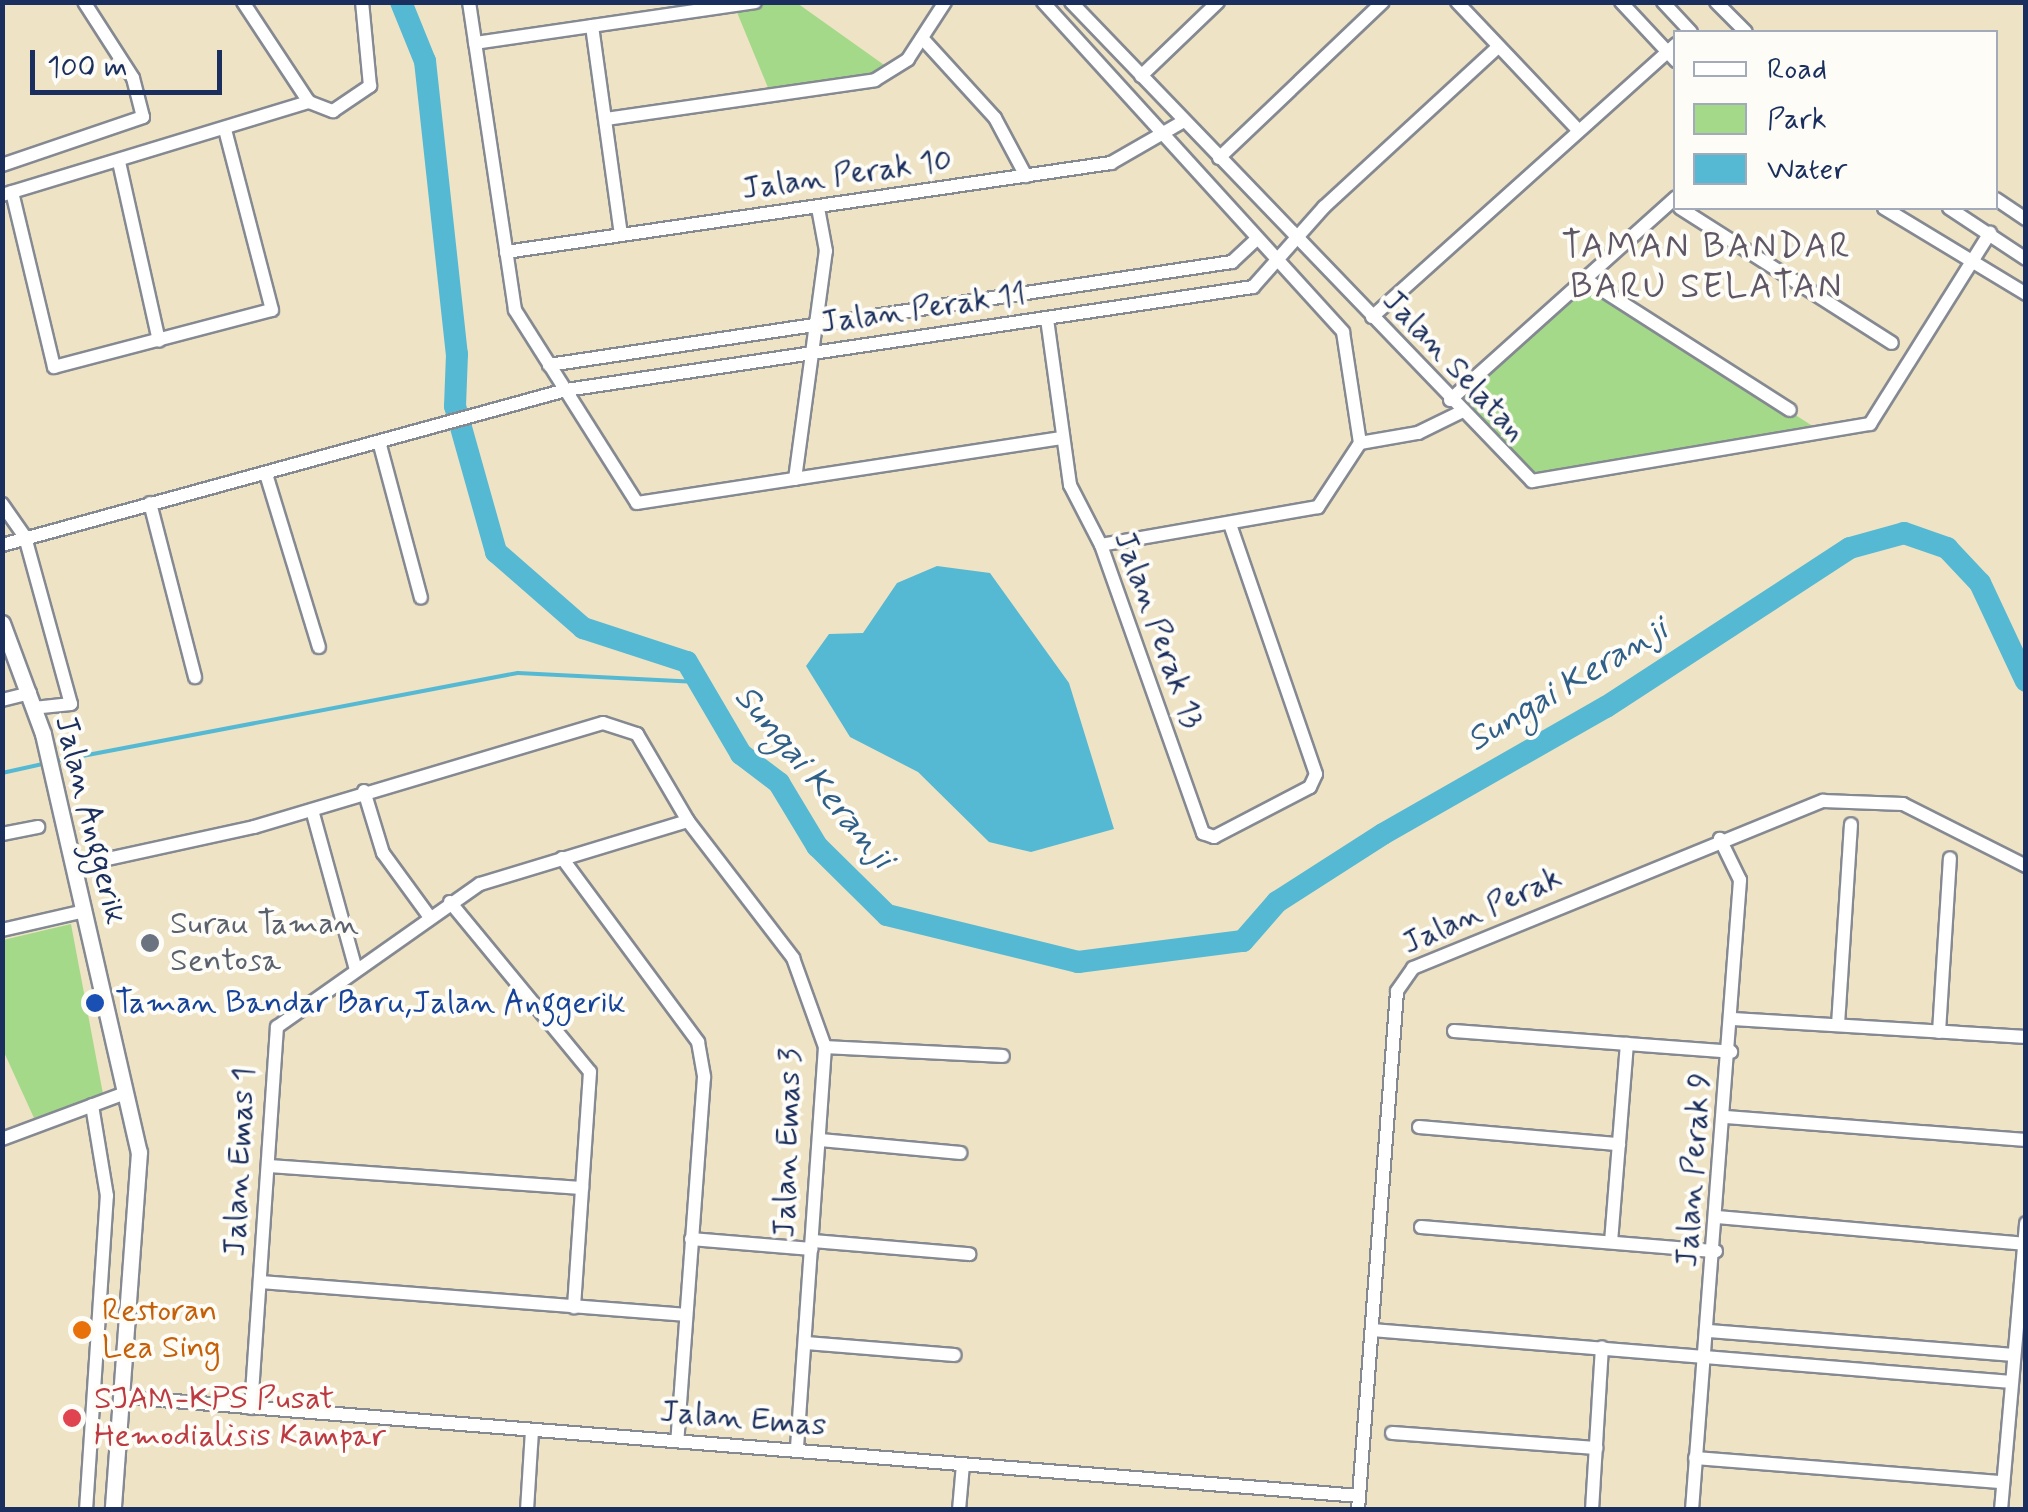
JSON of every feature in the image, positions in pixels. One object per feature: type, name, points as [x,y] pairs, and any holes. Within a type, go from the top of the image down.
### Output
[{"type":"street","points":[[2,165],[143,117],[133,78],[84,2]]},
{"type":"street","points":[[243,2],[309,102],[333,111],[366,92],[370,79],[362,2]]},
{"type":"street","points":[[469,2],[515,310],[637,503],[1062,438]]},
{"type":"street","points":[[475,42],[755,2]]},
{"type":"street","points":[[606,119],[875,80],[922,38],[945,2]]},
{"type":"street","points":[[1044,2],[1164,139],[1343,332],[1360,443],[1328,501],[1230,524],[1101,545]]},
{"type":"street","name":"Jalan Selatan","points":[[1071,2],[1372,316],[1519,477],[1546,481],[1857,430],[1880,411],[1990,233]]},
{"type":"street","points":[[1141,76],[1218,2]]},
{"type":"street","points":[[1219,158],[1383,2]]},
{"type":"street","points":[[1458,2],[1576,128]]},
{"type":"street","points":[[1372,316],[1576,128],[1672,52],[1621,2]]},
{"type":"street","points":[[1663,2],[1688,30]]},
{"type":"street","points":[[1716,2],[1744,30]]},
{"type":"street","points":[[592,26],[621,235]]},
{"type":"street","points":[[922,38],[995,118],[1026,176]]},
{"type":"street","name":"Jalan Perak 11","points":[[13,542],[438,430],[566,390],[1253,288],[1296,240],[1498,47]]},
{"type":"street","points":[[225,129],[272,310],[54,368],[7,193],[309,102]]},
{"type":"street","name":"Jalan Perak 10","points":[[506,252],[818,208],[1134,157],[1184,121]]},
{"type":"street","points":[[119,162],[159,341]]},
{"type":"street","points":[[1998,200],[2026,218]]},
{"type":"street","points":[[1450,400],[1673,205]]},
{"type":"street","points":[[795,479],[826,251],[818,208]]},
{"type":"street","points":[[1686,210],[1892,343]]},
{"type":"street","points":[[1887,210],[2026,294]]},
{"type":"street","points":[[1952,210],[2026,259]]},
{"type":"street","name":"Jalan Perak 11","points":[[550,365],[1232,262],[1256,240]]},
{"type":"street","points":[[1584,280],[1790,410]]},
{"type":"street","name":"Jalan Perak 13","points":[[1047,319],[1070,485],[1101,545],[1203,833],[1214,837],[1315,781],[1230,524]]},
{"type":"street","points":[[1360,443],[1418,433],[1461,412]]},
{"type":"street","points":[[380,445],[421,598]]},
{"type":"street","points":[[266,474],[319,647]]},
{"type":"street","points":[[150,503],[195,676]]},
{"type":"street","points":[[2,504],[71,704],[2,700]]},
{"type":"street","points":[[2,555],[13,542]]},
{"type":"street","name":"Jalan Anggerik","points":[[2,623],[43,734],[139,1152],[114,1510]]},
{"type":"street","name":"Jalan Emas 3","points":[[364,791],[617,723],[637,734],[688,821],[793,958],[824,1047],[821,1140],[797,1451]]},
{"type":"street","points":[[75,866],[312,810],[364,791],[383,853],[429,916]]},
{"type":"street","name":"Jalan Perak","points":[[1358,1503],[1401,979],[1720,839],[1822,801],[1868,799],[1903,804],[2026,866]]},
{"type":"street","points":[[312,810],[356,970]]},
{"type":"street","name":"Jalan Emas 1","points":[[251,1408],[276,1027],[450,902],[562,858],[688,821]]},
{"type":"street","points":[[1838,1025],[1852,824]]},
{"type":"street","points":[[2,834],[38,826]]},
{"type":"street","name":"Jalan Perak 9","points":[[1692,1510],[1716,1250],[1740,880],[1720,839]]},
{"type":"street","points":[[562,858],[693,1028],[704,1077],[677,1442]]},
{"type":"street","points":[[1939,1032],[1950,858]]},
{"type":"street","points":[[450,902],[590,1072],[574,1307]]},
{"type":"street","points":[[2,930],[85,911]]},
{"type":"street","points":[[1732,1019],[2026,1037]]},
{"type":"street","points":[[1454,1031],[1730,1052]]},
{"type":"street","points":[[1612,1242],[1627,1044]]},
{"type":"street","points":[[824,1047],[1003,1056]]},
{"type":"street","points":[[2,1138],[126,1094]]},
{"type":"street","points":[[86,1510],[107,1196],[92,1105]]},
{"type":"street","points":[[1726,1117],[2026,1140]]},
{"type":"street","points":[[1419,1128],[1619,1144]]},
{"type":"street","points":[[821,1140],[960,1153]]},
{"type":"street","points":[[268,1166],[582,1188]]},
{"type":"street","points":[[1718,1217],[2024,1244]]},
{"type":"street","points":[[2001,1510],[2026,1223]]},
{"type":"street","points":[[1421,1227],[1716,1250]]},
{"type":"street","points":[[691,1238],[970,1254]]},
{"type":"street","points":[[260,1282],[686,1316]]},
{"type":"street","points":[[1372,1330],[1707,1354],[2012,1382]]},
{"type":"street","points":[[1709,1330],[2014,1355]]},
{"type":"street","points":[[806,1342],[955,1355]]},
{"type":"street","points":[[1592,1510],[1602,1346]]},
{"type":"street","points":[[99,1348],[128,1350]]},
{"type":"street","name":"Jalan Emas","points":[[124,1397],[963,1464],[1358,1503]]},
{"type":"street","points":[[527,1510],[532,1430]]},
{"type":"street","points":[[1392,1433],[1596,1448]]},
{"type":"street","points":[[1695,1458],[2003,1482]]},
{"type":"street","points":[[959,1510],[963,1464]]},
{"type":"green space","points":[[797,3],[894,72],[771,95],[734,5]]},
{"type":"green space","points":[[1585,279],[1828,436],[1519,477],[1450,400]]},
{"type":"green space","points":[[71,924],[103,1094],[34,1118],[3,1050],[3,940]]},
{"type":"water","points":[[937,566],[990,573],[1069,683],[1114,829],[1031,852],[989,842],[918,772],[850,737],[806,666],[829,634],[863,633],[897,583]]},
{"type":"waterway","name":"Sungai Keranji","points":[[401,2],[425,61],[457,354],[455,406],[496,552],[583,628],[687,662],[741,754],[779,783],[817,846],[887,915],[1078,962],[1243,941],[1277,902],[1383,834],[1606,707],[1850,548],[1904,533],[1947,548],[1980,583],[2026,681]]},
{"type":"waterway","points":[[56,761],[518,673],[693,682]]},
{"type":"waterway","points":[[2,773],[47,763]]},
{"type":"place","name":"Surau Taman Sentosa","points":[[150,943]]},
{"type":"place","name":"Taman Bandar Baru,Jalan Anggerik","points":[[95,1003]]},
{"type":"place","name":"Restoran Lea Sing","points":[[82,1330]]},
{"type":"place","name":"SJAM-KPS Pusat Hemodialisis Kampar","points":[[72,1418]]},
{"type":"district","name":"TAMAN BANDAR BARU SELATAN","points":[[1707,267]]}]
